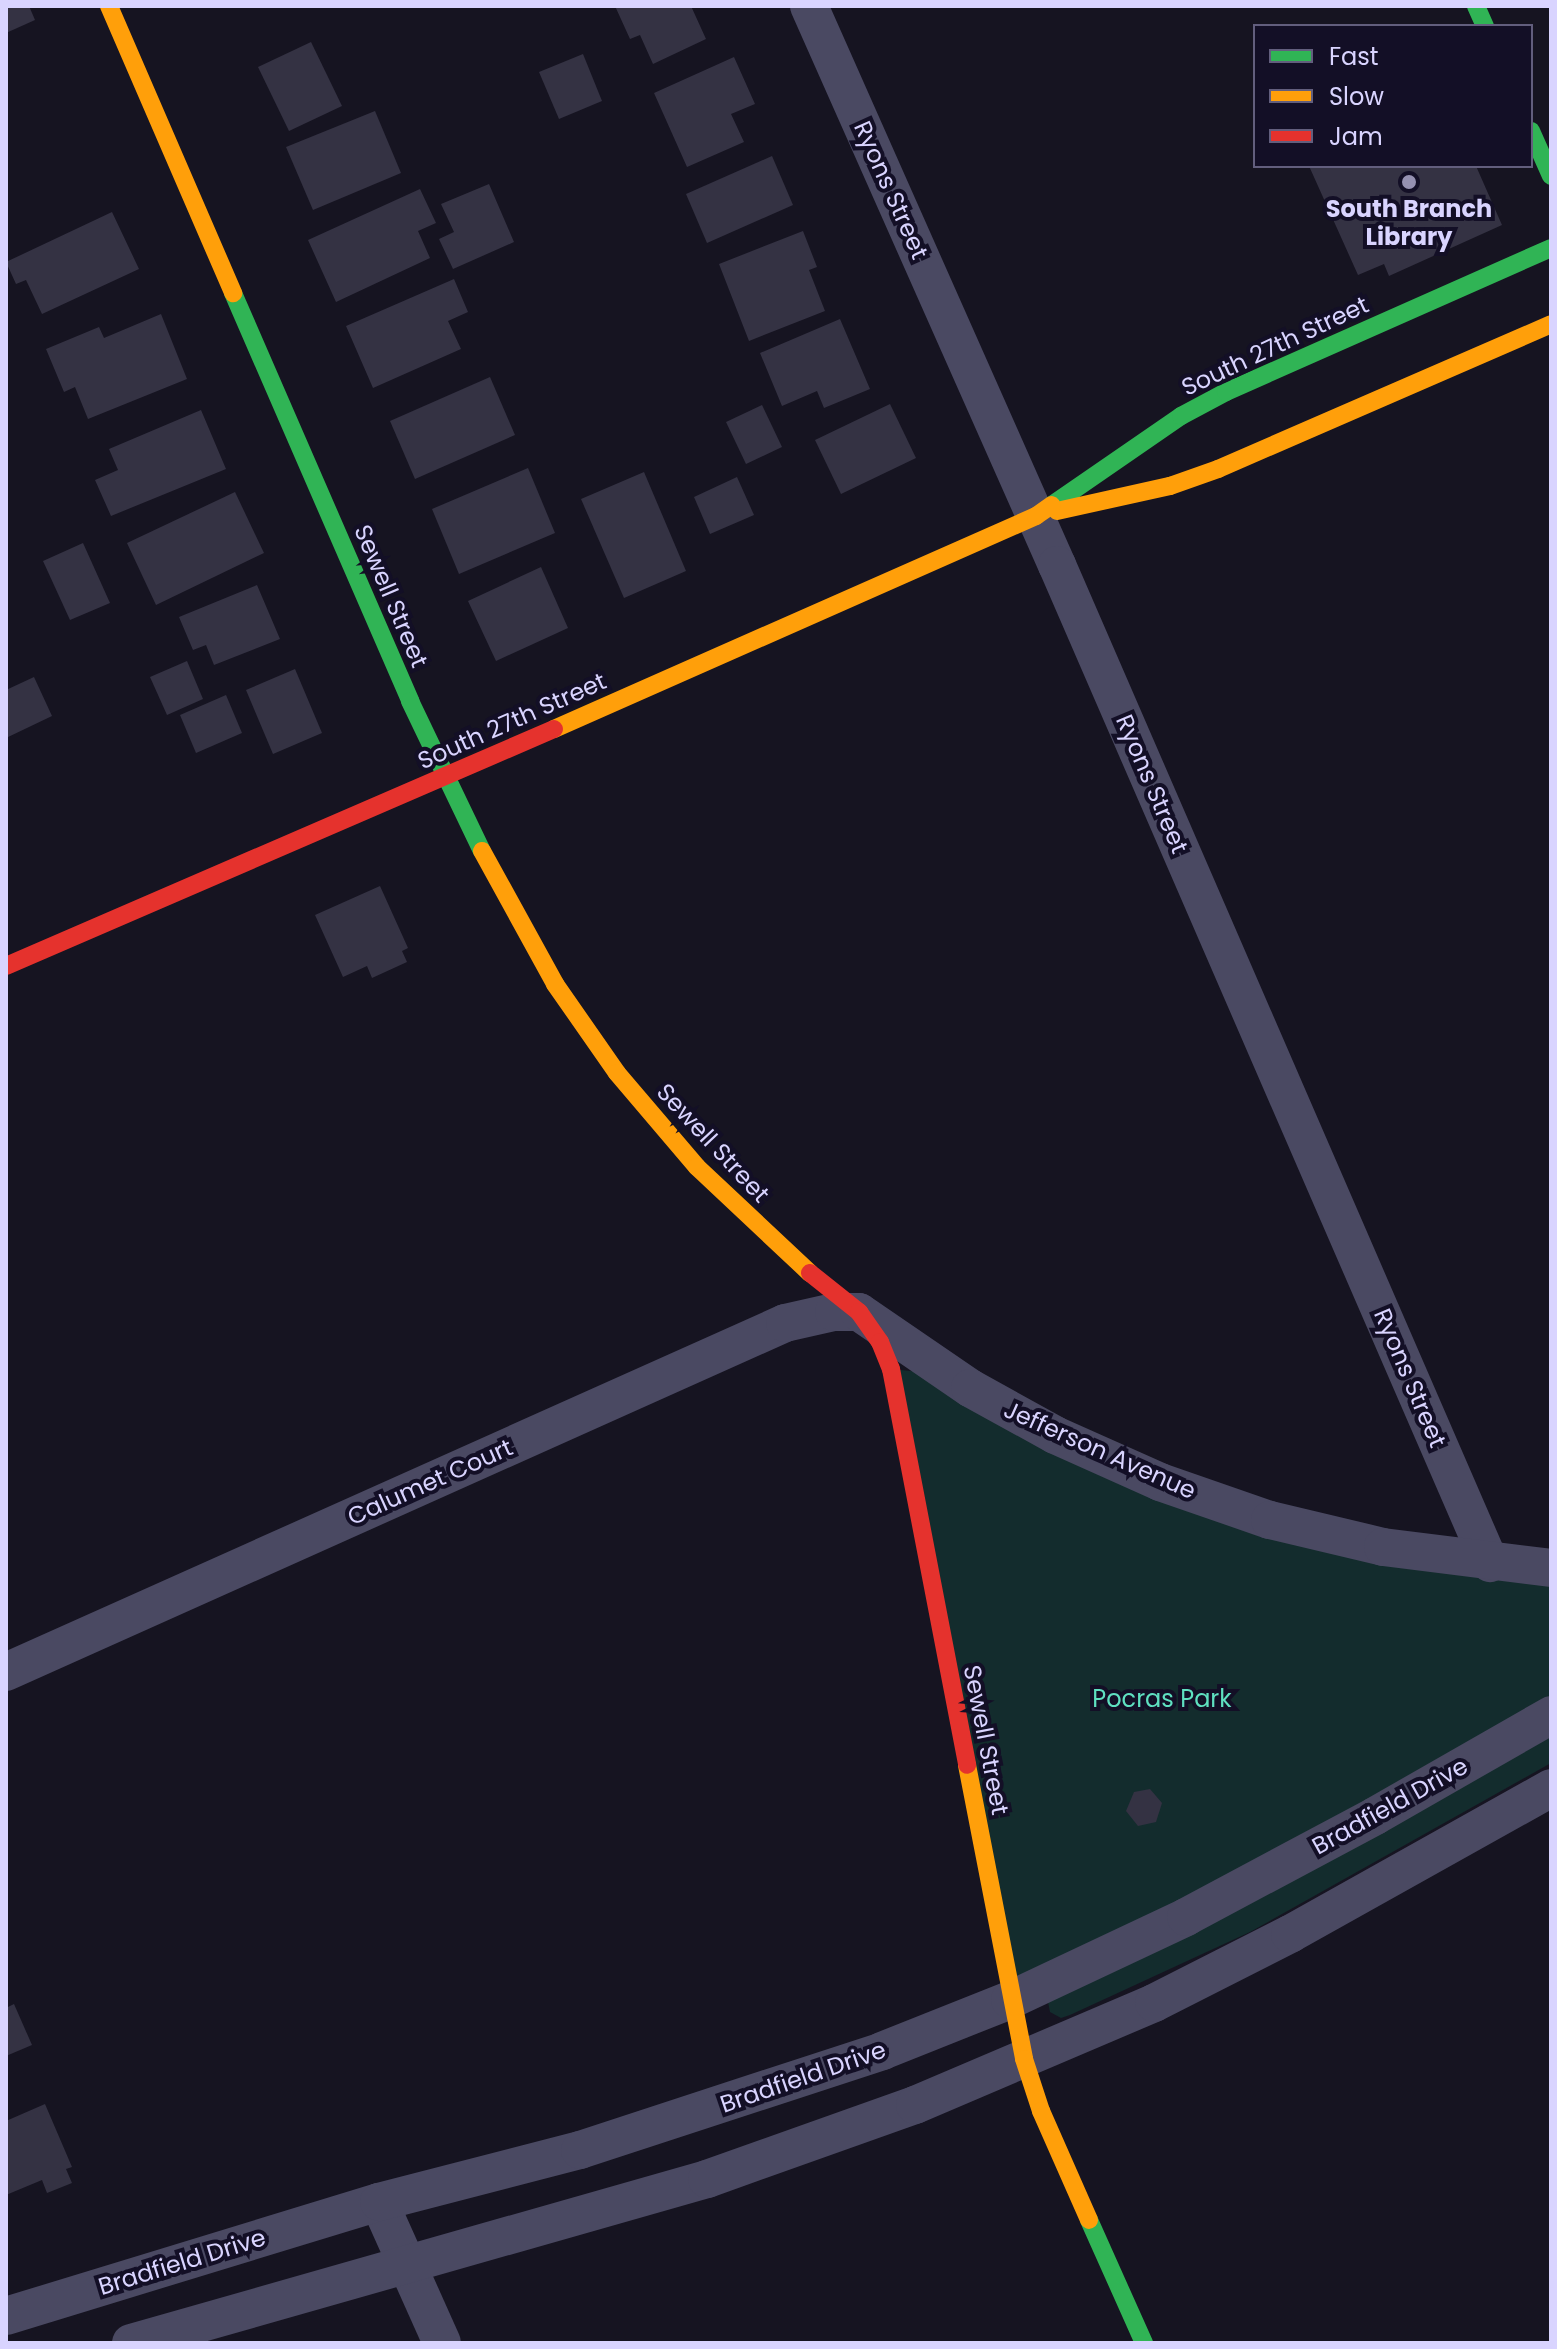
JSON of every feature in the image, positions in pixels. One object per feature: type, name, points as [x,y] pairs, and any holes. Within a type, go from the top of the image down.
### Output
[{"type":"street","name":"Sewell Street","points":[[109,6],[410,701],[509,904],[555,984],[617,1073],[697,1167],[786,1254],[859,1312],[880,1342],[891,1369],[1010,2000],[1024,2059],[1041,2111],[1144,2343]]},
{"type":"street","name":"Ryons Street","points":[[809,6],[1036,516],[1490,1563]]},
{"type":"street","points":[[1533,136],[1551,176]]},
{"type":"street","name":"South 27th Street","points":[[6,966],[448,776],[1036,516],[1181,416],[1226,392],[1551,248]]},
{"type":"street","name":"South 27th Street","points":[[1036,516],[1170,486],[1218,469],[1551,324]]},
{"type":"street","name":"Jefferson Avenue","points":[[859,1312],[970,1388],[1055,1435],[1160,1482],[1270,1520],[1383,1547],[1490,1563],[1551,1568]]},
{"type":"street","name":"Calumet Court","points":[[6,1672],[785,1323],[811,1315],[859,1312]]},
{"type":"street","name":"Bradfield Drive","points":[[6,2316],[379,2202],[580,2150],[882,2051],[1010,2000],[1186,1917],[1375,1816],[1551,1715]]},
{"type":"street","points":[[131,2343],[721,2174],[915,2105],[1167,1997],[1290,1934],[1551,1788]]},
{"type":"street","points":[[379,2202],[442,2343]]},
{"type":"green space","name":"Pocras Park","points":[[891,1369],[949,1375],[1160,1482],[1551,1568],[1551,1715],[1010,2000]]},
{"type":"green space","points":[[1551,1733],[1551,1763],[1250,1932],[1070,2015],[1061,2018],[1050,2012],[1048,2002]]},
{"type":"building","points":[[6,6],[29,6],[35,20],[6,33]]},
{"type":"building","points":[[615,6],[691,6],[706,39],[653,64],[640,35],[630,39]]},
{"type":"building","points":[[311,42],[342,106],[289,131],[258,67]]},
{"type":"building","points":[[583,54],[602,101],[559,119],[539,72]]},
{"type":"building","points":[[734,57],[755,104],[731,114],[744,142],[687,167],[654,93]]},
{"type":"building","points":[[375,111],[401,173],[313,210],[286,147]]},
{"type":"building","points":[[772,156],[793,205],[707,243],[686,194]]},
{"type":"building","points":[[1310,168],[1477,168],[1502,225],[1389,276],[1384,264],[1358,275]]},
{"type":"building","points":[[489,184],[514,242],[453,269],[439,239],[454,232],[441,204]]},
{"type":"building","points":[[420,189],[436,223],[418,231],[430,258],[336,302],[308,240]]},
{"type":"building","points":[[112,212],[139,269],[42,314],[26,280],[16,284],[6,262]]},
{"type":"building","points":[[803,231],[817,267],[809,270],[825,311],[749,341],[719,264]]},
{"type":"building","points":[[454,279],[468,312],[448,321],[461,349],[373,388],[346,326]]},
{"type":"building","points":[[161,314],[187,379],[88,419],[75,387],[64,392],[46,349],[99,327],[104,338]]},
{"type":"building","points":[[840,319],[870,389],[824,408],[817,391],[782,406],[760,353]]},
{"type":"building","points":[[490,377],[515,435],[415,479],[390,421]]},
{"type":"building","points":[[890,404],[916,458],[841,494],[815,440]]},
{"type":"building","points":[[762,405],[782,447],[746,464],[726,422]]},
{"type":"building","points":[[201,410],[226,469],[111,516],[95,480],[118,470],[109,449]]},
{"type":"building","points":[[528,468],[555,533],[459,574],[432,509]]},
{"type":"building","points":[[644,472],[686,571],[624,598],[581,499]]},
{"type":"building","points":[[737,477],[754,515],[710,534],[694,497]]},
{"type":"building","points":[[235,492],[264,553],[156,605],[127,543]]},
{"type":"building","points":[[83,543],[110,603],[70,620],[43,561]]},
{"type":"building","points":[[541,567],[568,628],[496,661],[468,601]]},
{"type":"building","points":[[257,585],[280,639],[214,665],[206,645],[193,650],[179,617]]},
{"type":"building","points":[[187,661],[203,699],[167,715],[150,677]]},
{"type":"building","points":[[295,669],[322,733],[273,754],[246,690]]},
{"type":"building","points":[[34,677],[52,716],[6,738],[6,690]]},
{"type":"building","points":[[226,695],[242,733],[196,753],[180,715]]},
{"type":"building","points":[[380,886],[408,948],[402,951],[407,962],[372,978],[367,966],[343,977],[315,915]]},
{"type":"building","points":[[1150,1789],[1162,1803],[1156,1822],[1138,1826],[1126,1811],[1134,1792]]},
{"type":"building","points":[[14,2004],[32,2045],[6,2056],[6,2008]]},
{"type":"building","points":[[45,2104],[72,2167],[66,2169],[72,2183],[47,2193],[42,2180],[6,2195],[6,2121]]},
{"type":"traffic: fast","points":[[1476,6],[1484,24]]},
{"type":"traffic: fast","points":[[1533,136],[1551,176]]},
{"type":"traffic: fast","points":[[1052,505],[1181,416],[1226,392],[1551,248]]},
{"type":"traffic: fast","points":[[233,293],[410,701],[482,851]]},
{"type":"traffic: fast","points":[[1089,2220],[1144,2343]]},
{"type":"traffic: slow","points":[[109,6],[233,293]]},
{"type":"traffic: slow","points":[[1057,511],[1170,486],[1218,469],[1551,324]]},
{"type":"traffic: slow","points":[[554,729],[1036,516],[1052,505]]},
{"type":"traffic: slow","points":[[482,851],[555,984],[617,1073],[697,1167],[810,1273]]},
{"type":"traffic: slow","points":[[967,1765],[1024,2059],[1041,2111],[1089,2220]]},
{"type":"traffic: jam","points":[[6,966],[554,729]]},
{"type":"traffic: jam","points":[[810,1273],[859,1312],[880,1342],[891,1369],[967,1765]]},
{"type":"place","name":"South Branch Library","points":[[1409,182]]}]
